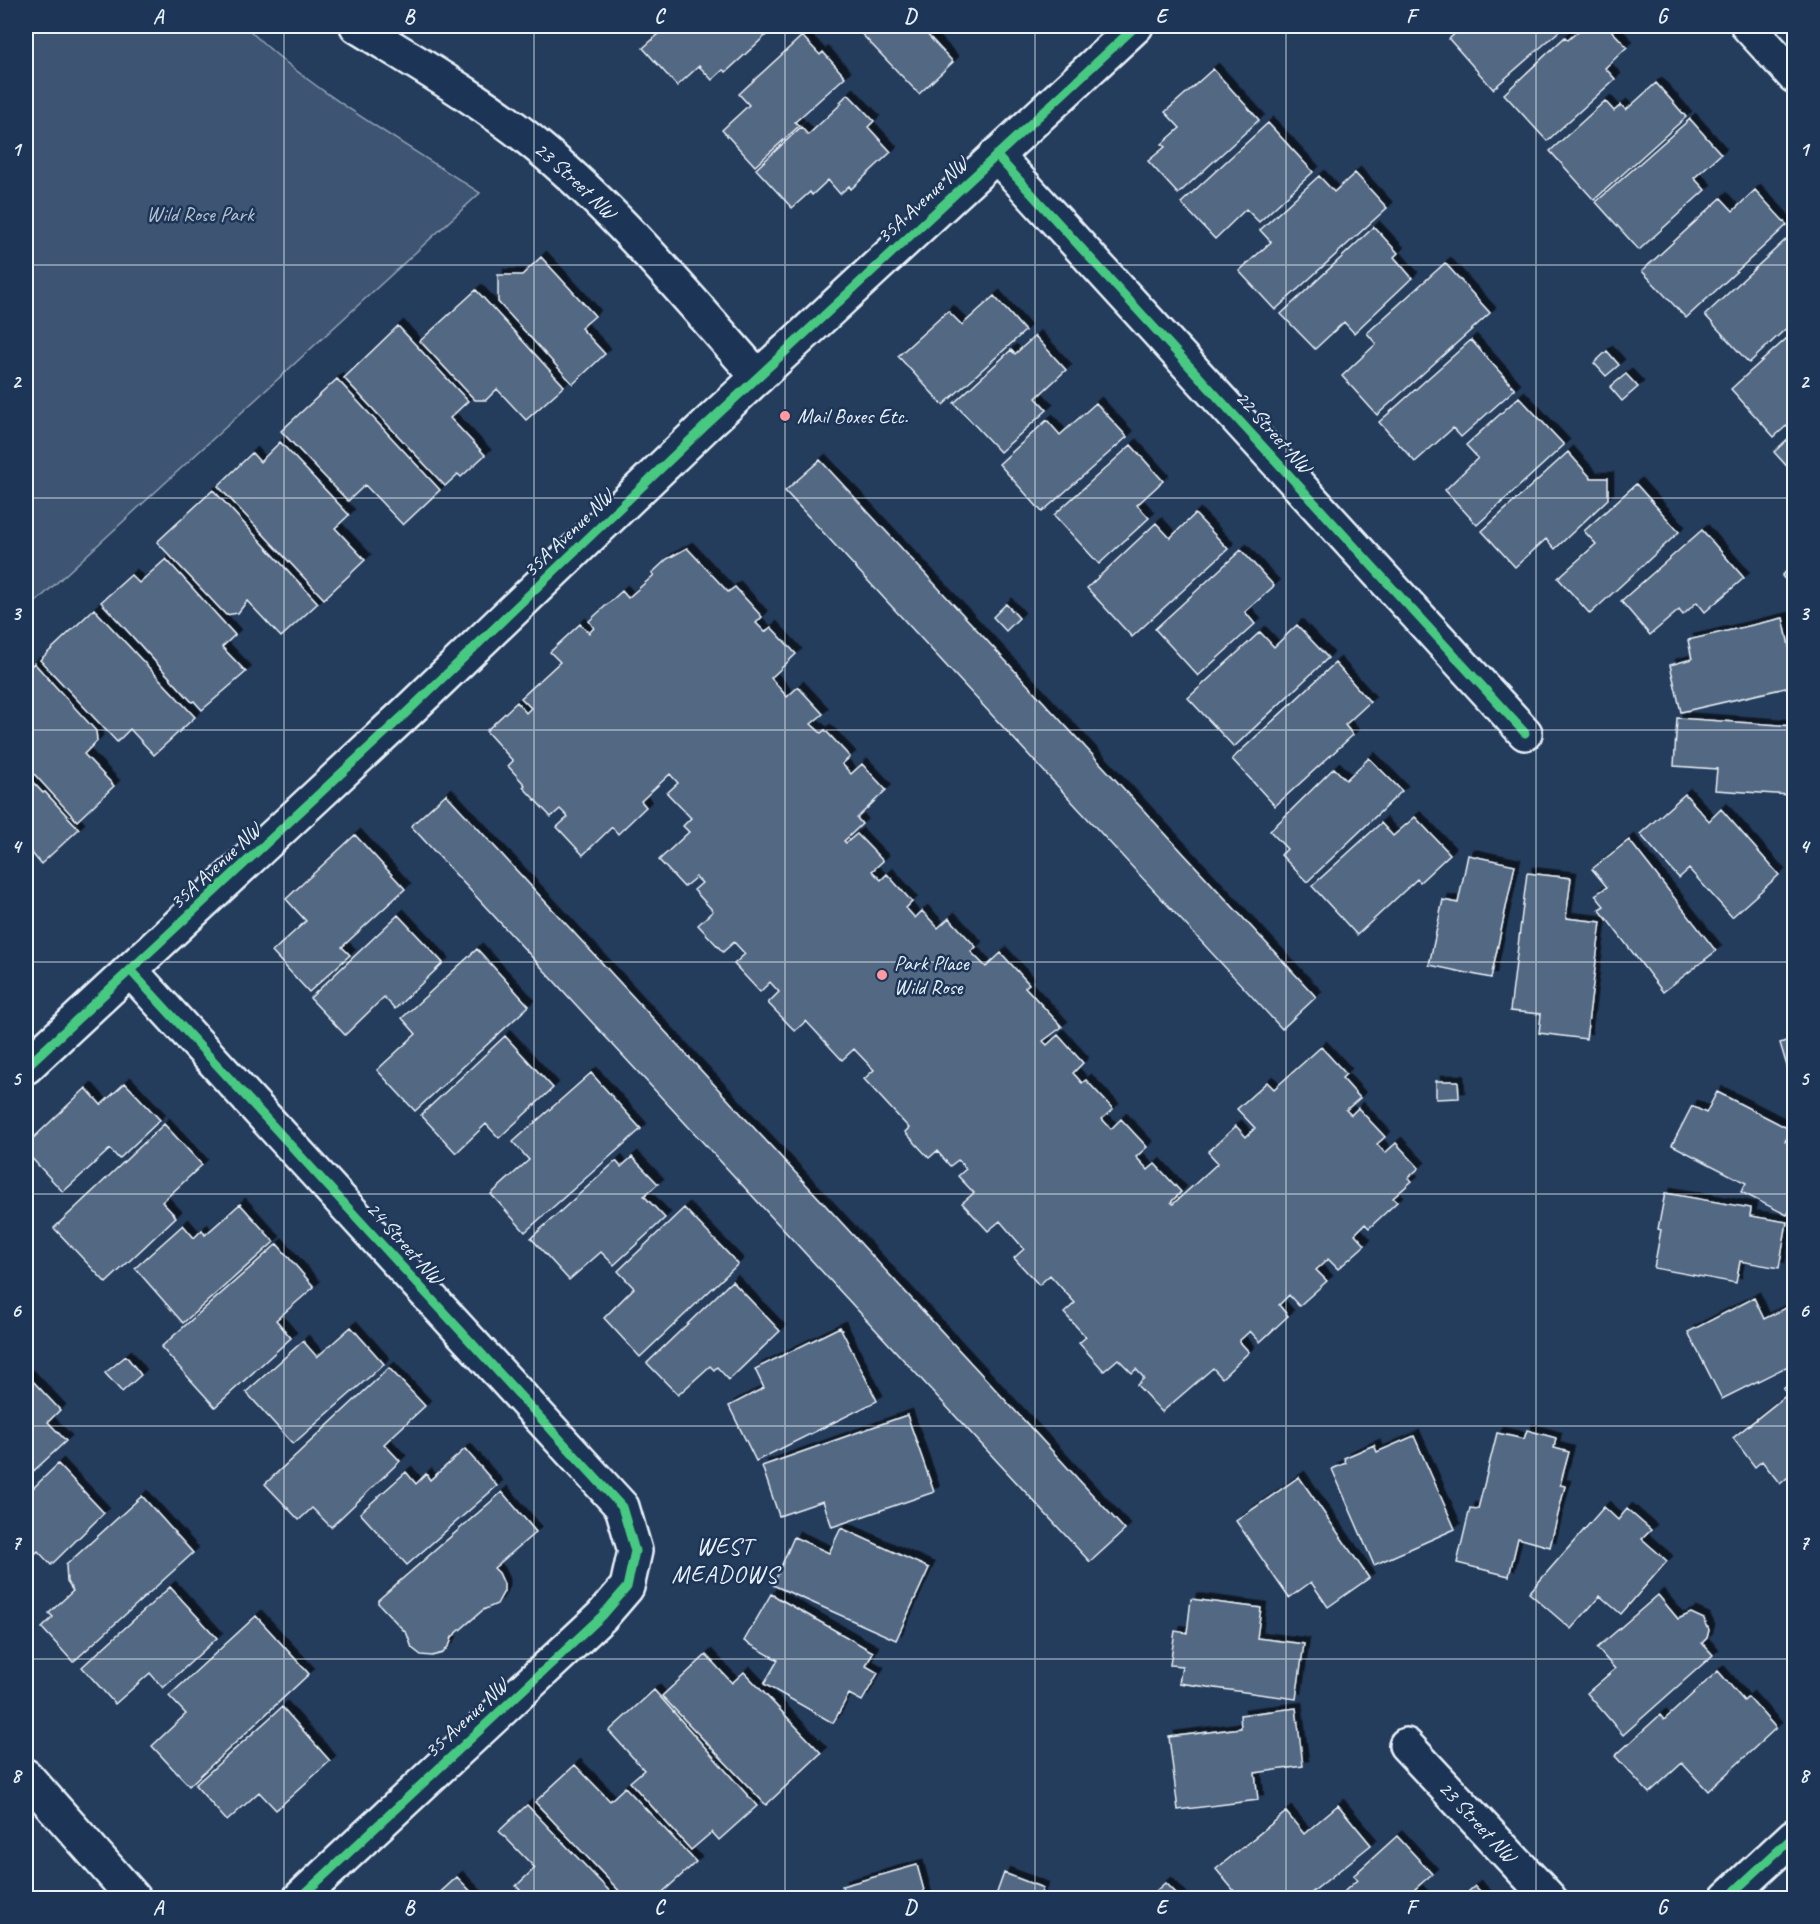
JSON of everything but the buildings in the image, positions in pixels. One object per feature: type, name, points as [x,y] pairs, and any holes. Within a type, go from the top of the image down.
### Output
[{"type":"street","name":"23 Street NW","points":[[357,26],[488,108],[541,149],[583,186],[622,226],[759,377]]},
{"type":"street","name":"35A Avenue NW","points":[[26,1067],[397,721],[759,377],[1136,26]]},
{"type":"street","points":[[1748,26],[1794,76]]},
{"type":"street","name":"22 Street NW","points":[[996,155],[1525,733]]},
{"type":"street","name":"24 Street NW","points":[[130,970],[622,1507],[635,1551]]},
{"type":"street","name":"35 Avenue NW","points":[[300,1899],[602,1616],[627,1587],[635,1551]]},
{"type":"street","name":"23 Street NW","points":[[1406,1745],[1549,1899]]},
{"type":"street","points":[[26,1776],[134,1899]]},
{"type":"street","points":[[1727,1899],[1794,1836]]},
{"type":"green space","name":"Wild Rose Park","points":[[26,26],[245,26],[299,73],[328,94],[480,193],[26,611]]},
{"type":"cycle path","points":[[26,1067],[406,713],[704,427],[1136,26]]},
{"type":"cycle path","points":[[996,155],[1525,733]]},
{"type":"cycle path","points":[[130,970],[622,1507],[635,1551],[627,1587],[602,1616],[300,1898]]},
{"type":"cycle path","points":[[1727,1898],[1794,1836]]},
{"type":"place","name":"Mail Boxes Etc.","points":[[785,416]]},
{"type":"place","name":"Park Place Wild Rose","points":[[882,975]]},
{"type":"district","name":"WEST MEADOWS","points":[[725,1560]]}]
